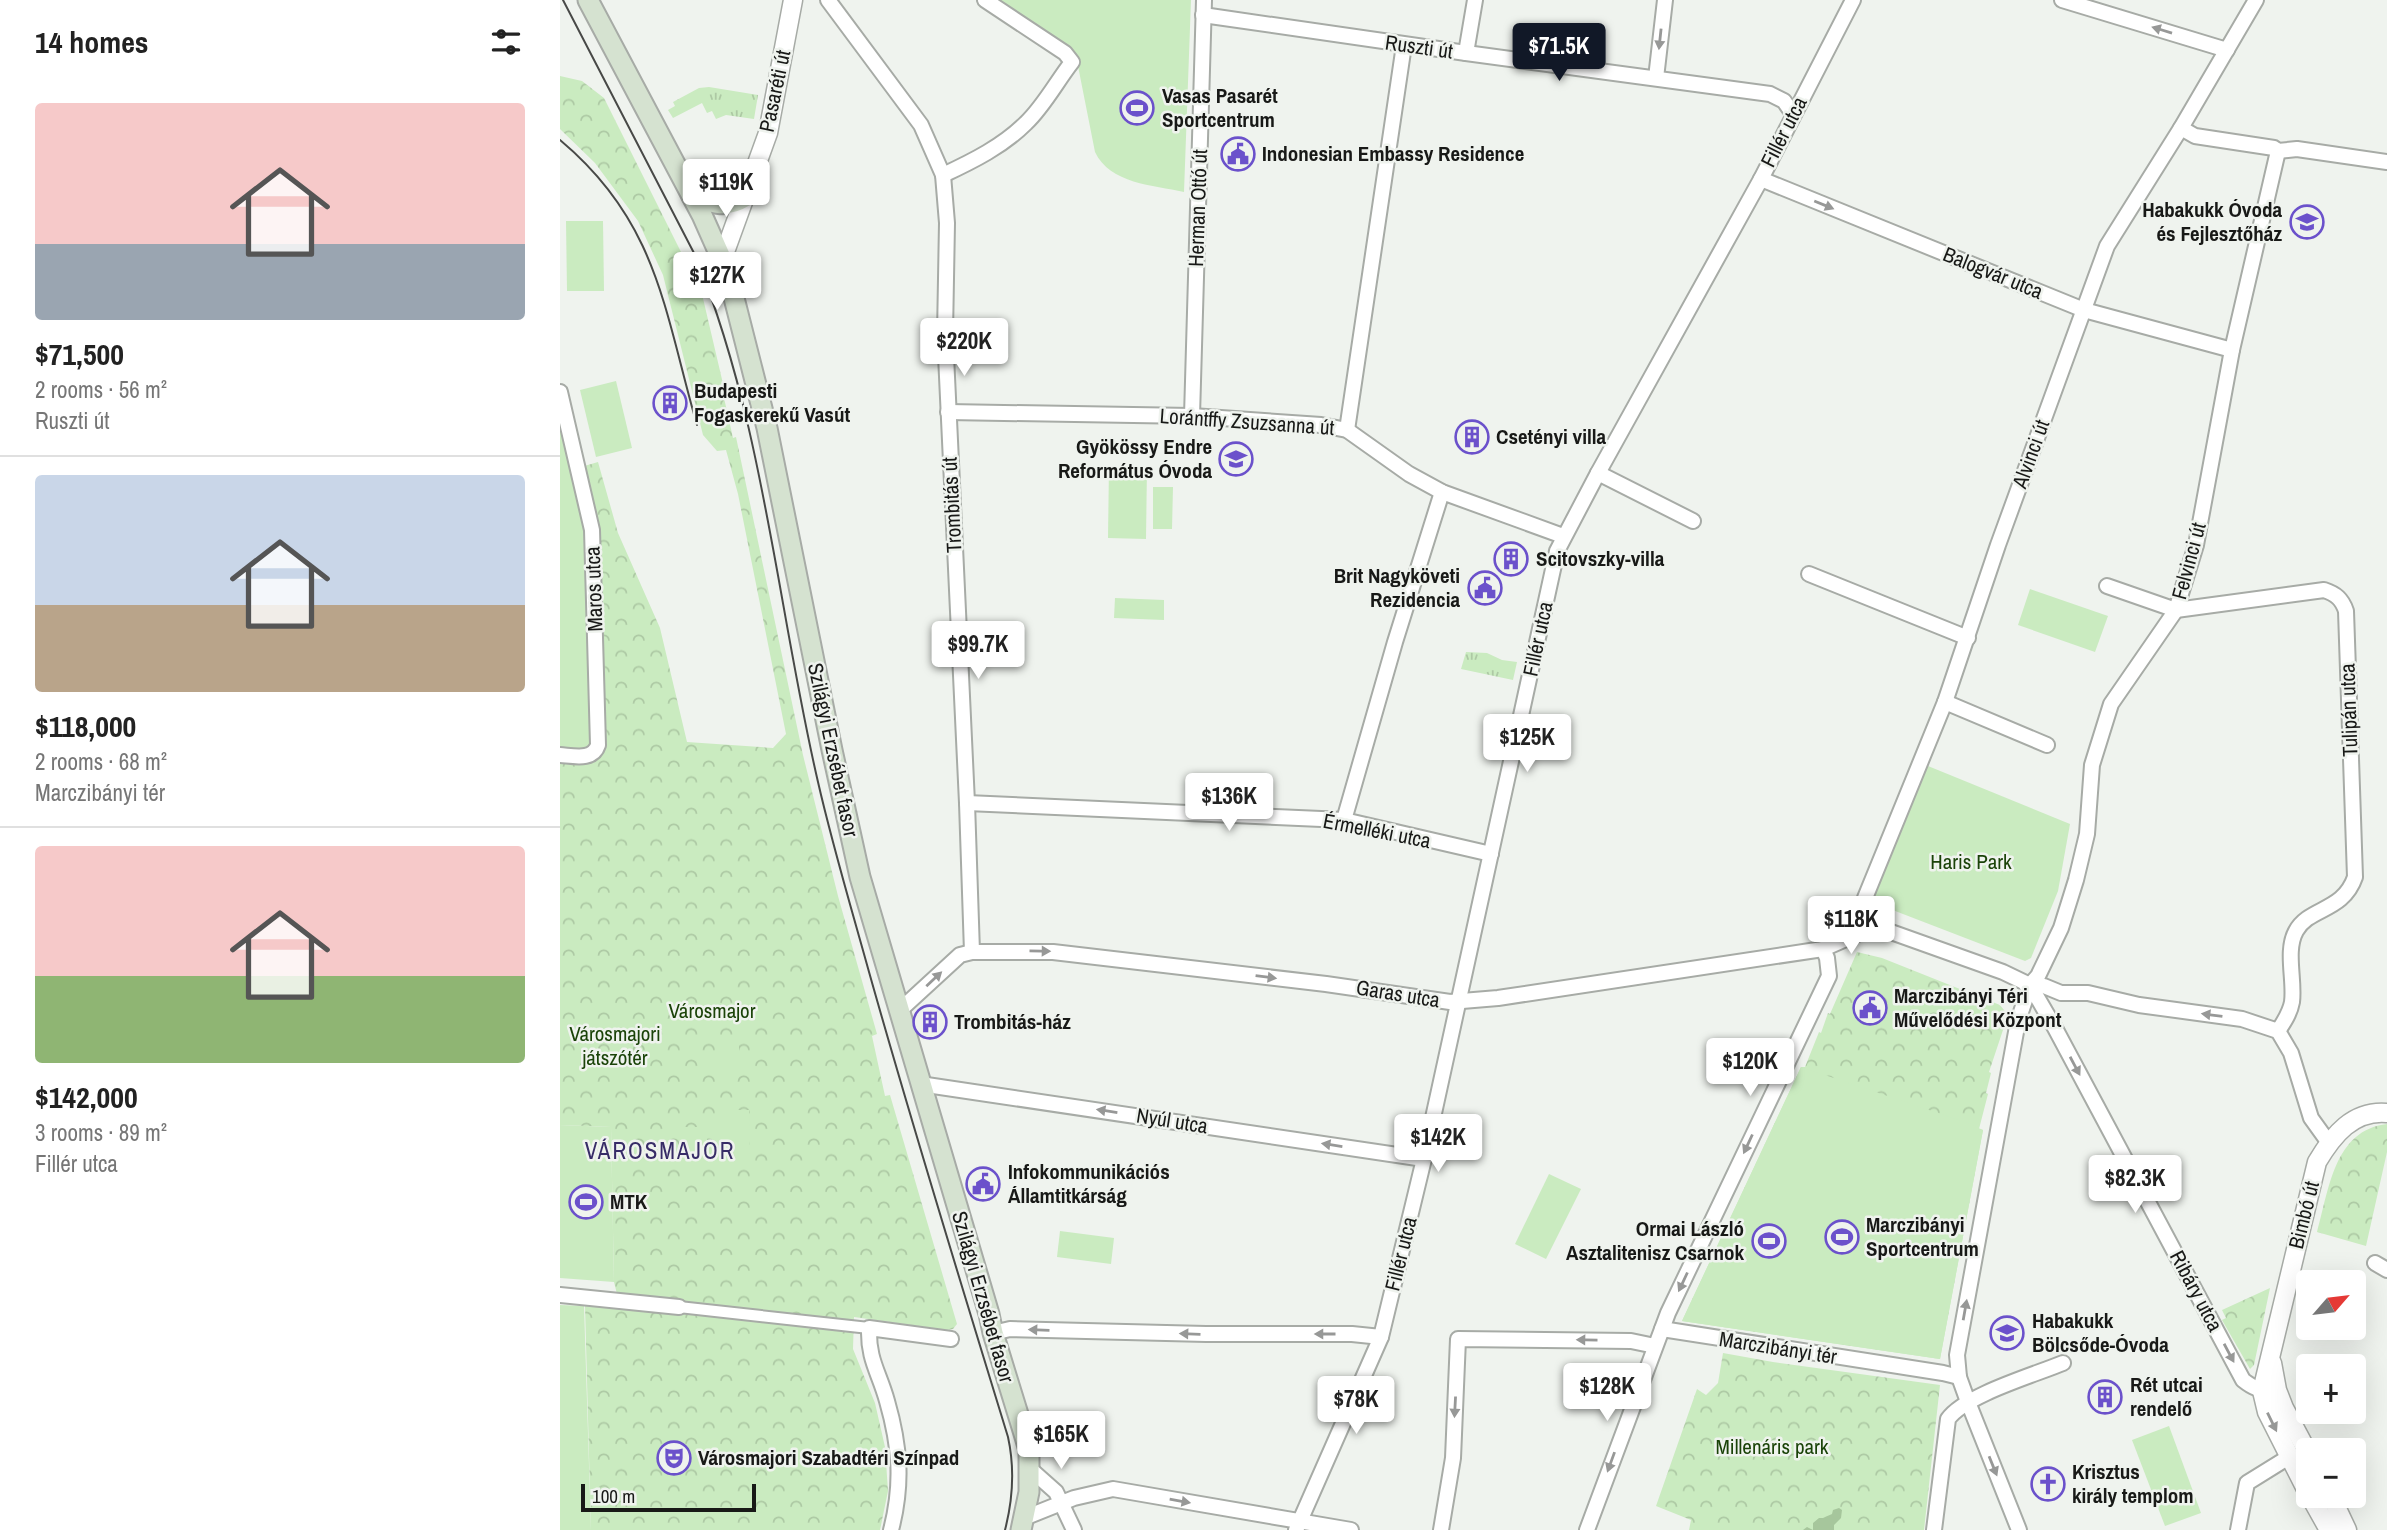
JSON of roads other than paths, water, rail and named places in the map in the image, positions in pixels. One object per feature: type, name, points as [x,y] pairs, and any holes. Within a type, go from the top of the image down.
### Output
[{"type":"main road","name":"Szilágyi Erzsébet fasor","points":[[588,0],[692,196],[722,260],[767,428],[860,877],[1029,1450],[1029,1492],[1022,1524]]},
{"type":"main road","points":[[692,196],[726,205],[745,197]]},
{"type":"street","name":"Pasaréti út","points":[[722,260],[768,133],[793,0]]},
{"type":"street","name":"Trombitás út","points":[[828,0],[921,125],[943,175],[947,223],[945,334],[972,951]]},
{"type":"street","points":[[943,175],[983,155],[1028,122],[1072,61],[1065,53],[985,0]]},
{"type":"street","name":"Herman Ottó út","points":[[1192,416],[1204,0]]},
{"type":"street","points":[[1466,53],[1475,0]]},
{"type":"street","points":[[1656,78],[1665,0]]},
{"type":"street","name":"Fillér utca","points":[[1298,1526],[1381,1337],[1424,1159],[1557,551],[1761,179],[1853,0]]},
{"type":"street","points":[[2062,0],[2227,50]]},
{"type":"street","name":"Alvinci út","points":[[1866,930],[1860,914],[1865,898],[1945,702],[1998,545],[2107,246],[2181,128],[2256,0]]},
{"type":"street","name":"Ruszti út","points":[[1203,15],[1770,94],[1784,101],[1793,114]]},
{"type":"street","points":[[1347,430],[1404,45]]},
{"type":"street","points":[[2181,128],[2195,136],[2274,148],[2278,151],[2297,149],[2387,162]]},
{"type":"street","name":"Felvinci út","points":[[2030,985],[2038,976],[2060,928],[2076,880],[2087,834],[2092,765],[2111,704],[2176,610],[2196,545],[2232,350],[2278,151]]},
{"type":"street","name":"Balogvár utca","points":[[1761,179],[2084,310],[2232,350]]},
{"type":"street","name":"Maros utca","points":[[560,392],[592,530],[598,745],[596,752],[590,756],[560,755]]},
{"type":"street","name":"Lorántffy Zsuzsanna út","points":[[948,412],[1192,416],[1321,425],[1347,430],[1409,474],[1442,492],[1563,536]]},
{"type":"street","points":[[1598,472],[1693,521]]},
{"type":"street","points":[[1344,820],[1442,492]]},
{"type":"street","points":[[1809,574],[1968,638]]},
{"type":"street","name":"Tulipán utca","points":[[2107,586],[2176,610],[2324,590],[2333,593],[2342,601],[2346,611],[2355,877],[2343,899],[2301,924],[2295,932],[2292,942],[2292,1000],[2290,1011],[2278,1031]]},
{"type":"street","points":[[1945,702],[2047,745]]},
{"type":"street","name":"Érmelléki utca","points":[[967,803],[1344,820],[1491,853]]},
{"type":"street","points":[[1587,1530],[1662,1329],[1829,976],[1823,949],[1866,930],[1999,981],[2044,986],[2061,993],[2088,993],[2139,1005],[2242,1018],[2278,1031],[2291,1053],[2311,1118],[2329,1143]]},
{"type":"street","name":"Garas utca","points":[[972,951],[1053,952],[1459,1002],[1823,949]]},
{"type":"street","points":[[900,1011],[960,955],[972,951]]},
{"type":"street","points":[[2019,1530],[1959,1377],[1957,1355],[2018,1021],[2030,985]]},
{"type":"street","name":"Ribáry utca","points":[[2030,985],[2243,1380],[2253,1387],[2270,1391]]},
{"type":"street","name":"Nyúl utca","points":[[920,1084],[1424,1159]]},
{"type":"street","name":"Bimbó út","points":[[2296,1470],[2267,1412],[2271,1356],[2318,1161],[2329,1143],[2349,1123],[2368,1115],[2387,1113]]},
{"type":"street","points":[[560,1295],[951,1339]]},
{"type":"street","points":[[869,1328],[870,1356],[887,1399],[898,1446],[900,1492],[891,1530]]},
{"type":"street","points":[[993,1333],[1010,1329],[1206,1334],[1352,1334],[1381,1337]]},
{"type":"street","name":"Marczibányi tér","points":[[1662,1329],[1959,1377]]},
{"type":"street","points":[[1441,1530],[1453,1458],[1458,1339],[1631,1341],[1655,1346]]},
{"type":"street","points":[[1934,1530],[1948,1419],[1953,1412],[1968,1402],[2063,1363]]},
{"type":"street","name":"Bimbó út","points":[[2270,1391],[2284,1408],[2300,1438]]},
{"type":"street","points":[[2238,1530],[2247,1483],[2289,1457]]},
{"type":"street","points":[[1029,1468],[1048,1484],[1062,1502],[1074,1530]]},
{"type":"street","points":[[1022,1524],[1062,1502],[1112,1489],[1298,1526],[1351,1530]]},
{"type":"street","name":"Bimbó út","points":[[2317,1508],[2329,1530]]},
{"type":"street","points":[[2337,1508],[2347,1530]]},
{"type":"water","points":[[1833,1510],[1842,1510],[1834,1530],[1813,1530],[1813,1523],[1819,1518],[1832,1514]]},
{"type":"tram line","points":[[563,0],[695,255],[738,383],[828,825],[934,1196],[1008,1437],[1012,1484],[1005,1530]]},
{"type":"tram line","points":[[560,140],[593,171],[618,203],[638,236],[665,306],[697,425]]},
{"type":"place","name":"Vasas Pasarét Sportcentrum","points":[[1137,108]]},
{"type":"place","name":"Indonesian Embassy Residence","points":[[1238,154]]},
{"type":"place","name":"Habakukk Óvoda és Fejlesztőház","points":[[2307,222]]},
{"type":"place","name":"Budapesti Fogaskerekű Vasút","points":[[670,403]]},
{"type":"place","name":"Csetényi villa","points":[[1472,437]]},
{"type":"place","name":"Gyökössy Endre Református Óvoda","points":[[1236,459]]},
{"type":"place","name":"Scitovszky-villa","points":[[1511,559]]},
{"type":"place","name":"Brit Nagyköveti Rezidencia","points":[[1485,588]]},
{"type":"place","name":"Marczibányi Téri Művelődési Központ","points":[[1870,1008]]},
{"type":"place","name":"Trombitás-ház","points":[[930,1022]]},
{"type":"place","name":"Infokommunikációs Államtitkárság","points":[[983,1184]]},
{"type":"place","name":"MTK","points":[[586,1202]]},
{"type":"place","name":"Marczibányi Sportcentrum","points":[[1842,1237]]},
{"type":"place","name":"Ormai László Asztalitenisz Csarnok","points":[[1769,1241]]},
{"type":"place","name":"Habakukk Bölcsőde-Óvoda","points":[[2007,1333]]},
{"type":"place","name":"Rét utcai rendelő","points":[[2105,1397]]},
{"type":"place","name":"Városmajori Szabadtéri Színpad","points":[[674,1458]]},
{"type":"place","name":"Krisztus király templom","points":[[2048,1484]]},
{"type":"district","name":"VÁROSMAJOR","points":[[660,1151]]},
{"type":"park label","name":"Haris Park","points":[[1971,862]]},
{"type":"park label","name":"Városmajor","points":[[712,1011]]},
{"type":"park label","name":"Városmajori játszótér","points":[[615,1046]]},
{"type":"park label","name":"Millenáris park","points":[[1772,1447]]}]
